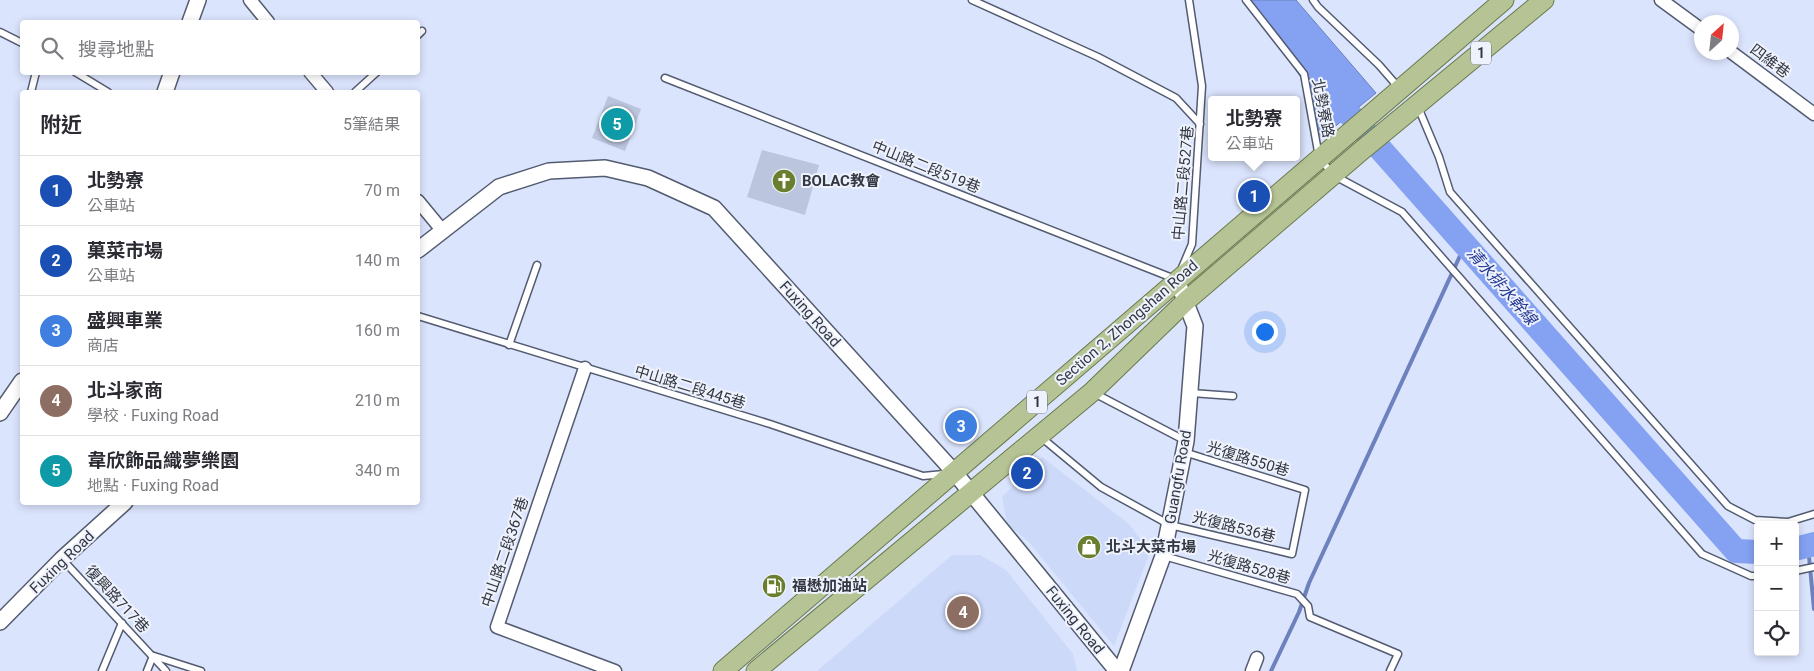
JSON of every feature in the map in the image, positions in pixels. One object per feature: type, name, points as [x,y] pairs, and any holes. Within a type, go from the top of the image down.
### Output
[{"type":"main road","name":"1","points":[[1400,89],[1504,0]]},
{"type":"main road","name":"1","points":[[1418,105],[1544,0]]},
{"type":"main road","name":"Section 2, Zhongshan Road","points":[[722,671],[955,473],[1400,89]]},
{"type":"main road","name":"Section 2, Zhongshan Road","points":[[756,671],[1092,392],[1186,301],[1361,151],[1418,105]]},
{"type":"street","points":[[191,20],[198,0]]},
{"type":"street","points":[[250,0],[266,20]]},
{"type":"street","points":[[1661,0],[1694,24]]},
{"type":"street","name":"四維巷","points":[[1739,58],[1814,114]]},
{"type":"street","points":[[166,90],[171,75]]},
{"type":"street","points":[[313,75],[325,90]]},
{"type":"street","name":"Fuxing Road","points":[[420,248],[500,187],[549,171],[605,168],[648,178],[714,208],[955,473],[1117,671]]},
{"type":"street","points":[[420,203],[442,230]]},
{"type":"street","name":"Guangfu Road","points":[[1121,671],[1162,556],[1185,446],[1195,326],[1177,280]]},
{"type":"street","name":"中山路二段367巷","points":[[585,368],[497,628],[615,671]]},
{"type":"street","points":[[0,413],[20,384]]},
{"type":"street","name":"Fuxing Road","points":[[0,622],[62,559],[122,505]]},
{"type":"street","points":[[1252,671],[1257,658]]},
{"type":"lane","points":[[972,0],[1098,57],[1176,98],[1200,124]]},
{"type":"lane","name":"中山路二段527巷","points":[[1177,280],[1192,244],[1202,86],[1189,0]]},
{"type":"lane","name":"北勢寮路","points":[[1246,0],[1304,74],[1320,157],[1333,175]]},
{"type":"lane","points":[[1313,0],[1379,65],[1400,89]]},
{"type":"lane","points":[[0,32],[20,42]]},
{"type":"lane","points":[[31,90],[35,75]]},
{"type":"lane","points":[[80,75],[105,90]]},
{"type":"lane","points":[[357,90],[374,75]]},
{"type":"lane","name":"中山路二段519巷","points":[[665,78],[1177,280]]},
{"type":"lane","points":[[1418,105],[1439,157],[1450,192],[1728,506],[1755,520],[1788,522],[1814,514]]},
{"type":"lane","points":[[1333,175],[1402,212],[1702,554],[1754,576]]},
{"type":"lane","points":[[509,344],[537,265]]},
{"type":"lane","name":"中山路二段445巷","points":[[420,317],[770,424],[923,476],[955,473]]},
{"type":"lane","name":"光復路550巷","points":[[1092,392],[1185,446],[1305,490],[1292,554]]},
{"type":"lane","points":[[1190,393],[1233,396]]},
{"type":"lane","name":"光復路536巷","points":[[1040,436],[1101,487],[1170,525],[1292,554]]},
{"type":"lane","name":"光復路528巷","points":[[1162,556],[1298,594],[1308,606],[1310,617],[1398,654],[1390,671]]},
{"type":"lane","name":"復興路717巷","points":[[62,559],[166,671]]},
{"type":"lane","points":[[1799,570],[1814,568]]},
{"type":"lane","points":[[102,671],[122,623]]},
{"type":"lane","points":[[147,671],[153,656],[201,671]]},
{"type":"shaded area","name":"北斗大菜市場","points":[[1042,457],[1129,524],[1150,552],[1114,646],[1028,541],[1007,524],[1002,497]]},
{"type":"shaded area","points":[[952,555],[980,555],[1006,570],[1073,654],[1077,671],[817,671]]},
{"type":"water","points":[[1249,0],[1296,0],[1376,93],[1321,138],[1302,79]]},
{"type":"building","points":[[608,96],[641,109],[625,151],[592,138]]},
{"type":"building","name":"BOLAC教會","points":[[762,150],[819,165],[805,215],[747,197]]},
{"type":"waterway","name":"清水排水幹線","points":[[1329,91],[1736,551],[1754,552]]},
{"type":"waterway","points":[[1271,671],[1299,612],[1309,583],[1465,245]]},
{"type":"waterway","name":"清水排水幹線","points":[[1799,548],[1814,544]]},
{"type":"waterway","points":[[1808,546],[1814,609]]},
{"type":"place","name":"韋欣飾品織夢樂園","points":[[617,124]]},
{"type":"place","name":"BOLAC教會","points":[[784,181]]},
{"type":"place","name":"北勢寮","points":[[1254,196]]},
{"type":"place","name":"盛興車業","points":[[961,426]]},
{"type":"place","name":"菓菜市場","points":[[1027,473]]},
{"type":"place","name":"北斗大菜市場","points":[[1089,547]]},
{"type":"place","name":"福懋加油站","points":[[774,586]]},
{"type":"place","name":"北斗家商","points":[[963,612]]}]
